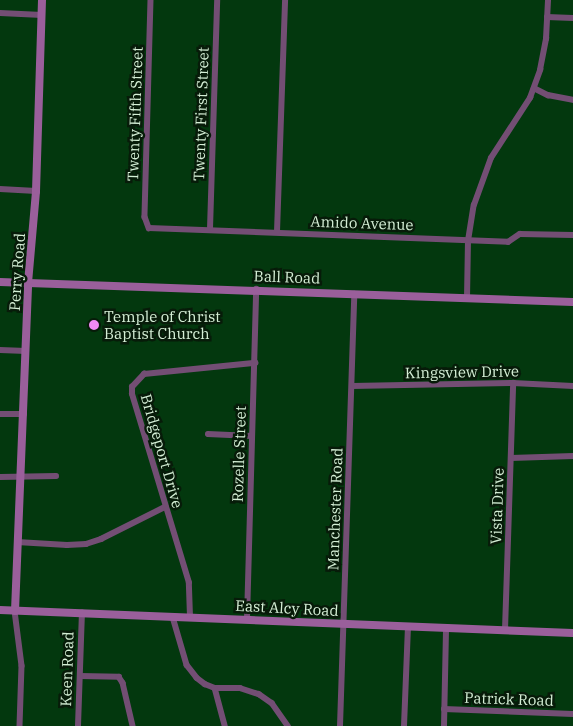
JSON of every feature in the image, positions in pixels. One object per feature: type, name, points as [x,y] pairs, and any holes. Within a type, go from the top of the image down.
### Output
[{"type":"street","name":"Perry Road","points":[[20,726],[22,666],[15,611],[17,542],[24,414],[28,282],[36,191],[42,0]]},
{"type":"street","name":"Twenty Fifth Street","points":[[149,228],[145,216],[151,0]]},
{"type":"street","name":"Twenty First Street","points":[[210,229],[217,0]]},
{"type":"street","points":[[277,232],[285,0]]},
{"type":"street","points":[[467,298],[468,241],[474,205],[486,169],[534,88],[544,56],[548,0]]},
{"type":"street","points":[[0,13],[42,15]]},
{"type":"street","points":[[547,17],[573,18]]},
{"type":"street","points":[[534,88],[548,94],[573,100]]},
{"type":"street","points":[[0,189],[36,191]]},
{"type":"street","name":"Amido Avenue","points":[[149,228],[508,242],[520,234],[573,235]]},
{"type":"street","name":"Ball Road","points":[[0,282],[256,289],[573,302]]},
{"type":"street","name":"Rozelle Street","points":[[247,619],[256,289]]},
{"type":"street","name":"Manchester Road","points":[[340,726],[354,294]]},
{"type":"street","points":[[0,350],[26,351]]},
{"type":"street","name":"Bridgeport Drive","points":[[190,617],[189,583],[132,394],[132,387],[144,374],[255,363]]},
{"type":"street","name":"Kingsview Drive","points":[[352,386],[513,383],[573,386]]},
{"type":"street","name":"Vista Drive","points":[[505,630],[513,383]]},
{"type":"street","points":[[0,414],[24,414]]},
{"type":"street","points":[[208,434],[252,436]]},
{"type":"street","points":[[511,458],[573,456]]},
{"type":"street","points":[[0,477],[56,476]]},
{"type":"street","points":[[17,542],[68,545],[86,544],[101,539],[165,507]]},
{"type":"street","name":"East Alcy Road","points":[[0,610],[573,633]]},
{"type":"street","name":"Keen Road","points":[[78,726],[82,613]]},
{"type":"street","points":[[173,617],[187,665],[205,684],[215,688],[240,688],[258,694],[272,703],[288,726]]},
{"type":"street","points":[[404,726],[408,627]]},
{"type":"street","points":[[444,726],[446,628]]},
{"type":"street","points":[[80,676],[119,677],[123,683],[133,726]]},
{"type":"street","points":[[215,688],[225,726]]},
{"type":"street","name":"Patrick Road","points":[[444,709],[573,714]]},
{"type":"place","name":"Temple of Christ Baptist Church","points":[[94,325]]}]
